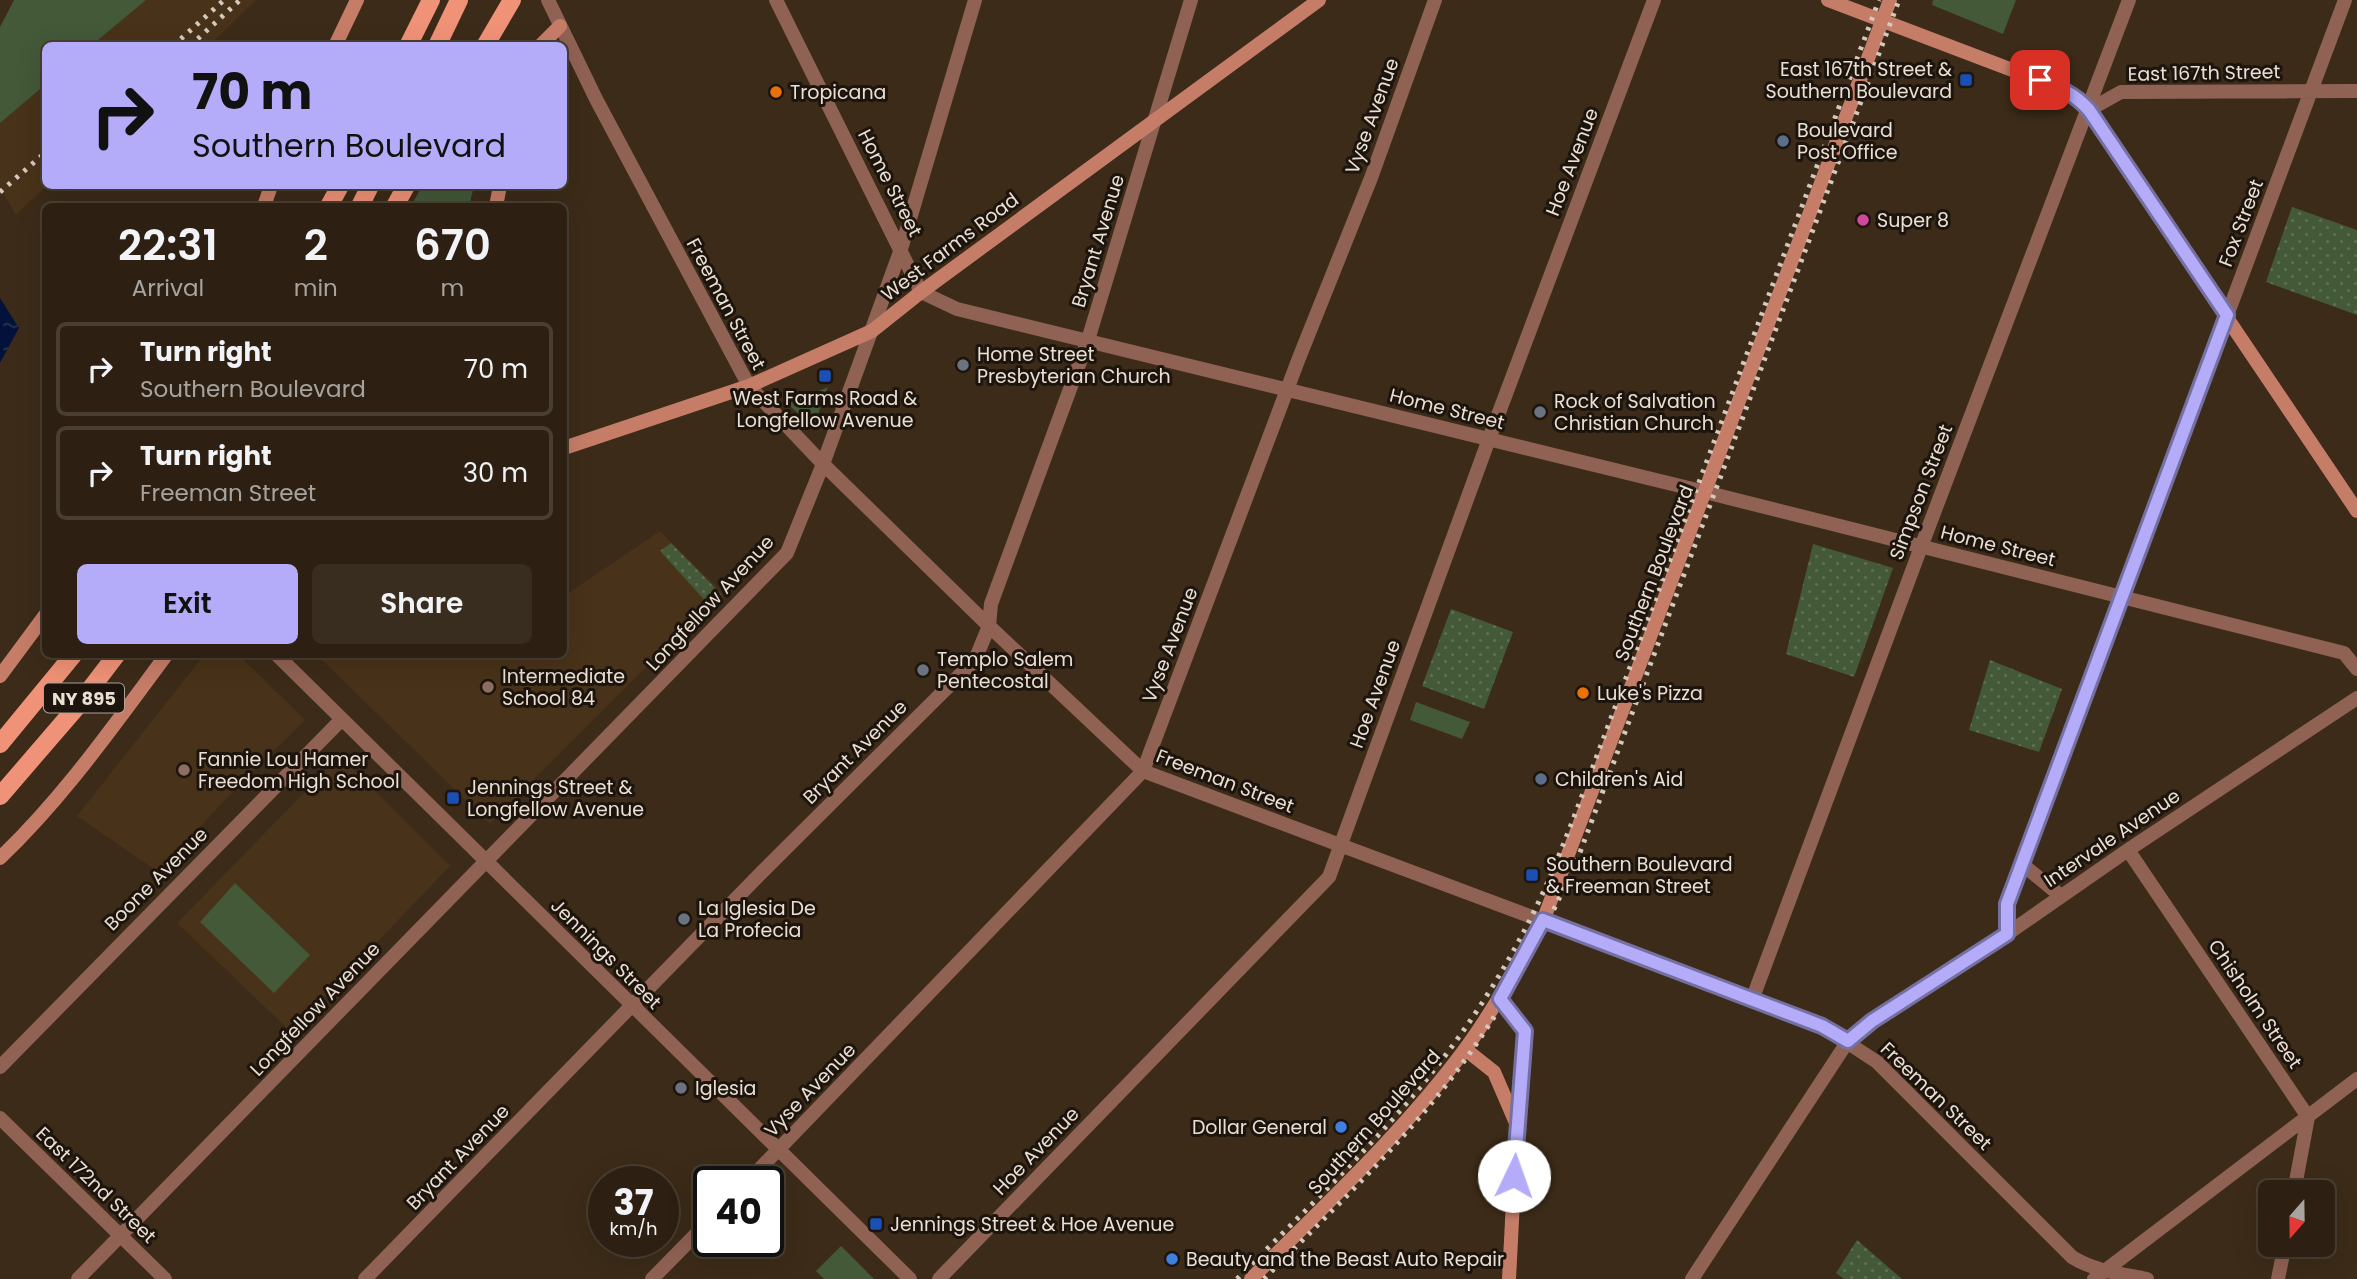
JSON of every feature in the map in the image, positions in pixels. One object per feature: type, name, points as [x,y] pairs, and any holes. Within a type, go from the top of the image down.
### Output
[{"type":"main road","points":[[410,42],[431,0]]},
{"type":"main road","points":[[439,42],[459,0]]},
{"type":"main road","points":[[487,42],[512,0]]},
{"type":"main road","name":"NY 895","points":[[0,744],[71,658]]},
{"type":"main road","name":"NY 895","points":[[0,796],[75,709],[114,658]]},
{"type":"street","points":[[337,42],[357,0]]},
{"type":"street","name":"Freeman Street","points":[[548,0],[603,111],[748,386],[823,464],[989,626],[1143,771],[1822,1026],[1877,1062],[2082,1264],[2099,1275],[2147,1279]]},
{"type":"street","name":"Home Street","points":[[776,0],[921,292],[957,309],[1705,492],[2344,653],[2357,669]]},
{"type":"street","name":"Longfellow Avenue","points":[[78,1279],[787,552],[823,464],[901,249],[975,0]]},
{"type":"street","name":"Bryant Avenue","points":[[365,1279],[763,871],[975,660],[989,626],[990,604],[1088,340],[1191,0]]},
{"type":"street","name":"West Farms Road","points":[[567,447],[748,386],[872,331],[921,292],[1319,0]]},
{"type":"street","name":"Vyse Avenue","points":[[763,1166],[1143,771],[1287,389],[1371,178],[1435,0]]},
{"type":"street","name":"Hoe Avenue","points":[[939,1279],[1329,877],[1489,439],[1654,0]]},
{"type":"street","points":[[1828,0],[2065,90],[2078,98],[2089,110],[2357,512]]},
{"type":"street","name":"Southern Boulevard","points":[[1251,1279],[1423,1101],[1465,1049],[1500,999],[1543,920],[1889,0]]},
{"type":"street","name":"Simpson Street","points":[[1752,1000],[2129,0]]},
{"type":"street","name":"Fox Street","points":[[2007,934],[2007,904],[2345,0]]},
{"type":"street","points":[[544,42],[560,26]]},
{"type":"street","name":"East 167th Street","points":[[2089,110],[2121,92],[2357,91]]},
{"type":"street","points":[[0,676],[42,619]]},
{"type":"street","points":[[0,858],[29,830],[77,773],[164,658]]},
{"type":"street","name":"Jennings Street","points":[[280,658],[910,1279]]},
{"type":"street","name":"Intervale Avenue","points":[[1692,1279],[1848,1041],[1872,1021],[2007,934],[2357,698]]},
{"type":"street","name":"Boone Avenue","points":[[0,1067],[342,719]]},
{"type":"street","name":"Chisholm Street","points":[[2128,850],[2308,1117]]},
{"type":"street","points":[[2022,864],[2061,896]]},
{"type":"street","points":[[1500,999],[1525,1031],[1509,1279]]},
{"type":"street","points":[[1465,1049],[1494,1072],[1517,1124]]},
{"type":"street","points":[[2099,1275],[2357,1079]]},
{"type":"street","points":[[2296,1180],[2308,1117]]},
{"type":"street","name":"East 172nd Street","points":[[0,1118],[165,1279]]},
{"type":"street","points":[[652,1279],[693,1237]]},
{"type":"street","points":[[2278,1279],[2282,1257]]},
{"type":"shaded area","points":[[146,0],[256,0],[213,42],[96,42]]},
{"type":"shaded area","points":[[42,88],[44,189],[16,215],[0,187],[0,123]]},
{"type":"shaded area","name":"Intermediate School 84","points":[[660,531],[716,586],[724,598],[647,666],[490,824],[320,658],[567,658],[567,594]]},
{"type":"shaded area","name":"Fannie Lou Hamer Freedom High School","points":[[202,658],[242,658],[305,720],[240,784],[158,872],[77,816]]},
{"type":"shaded area","points":[[340,756],[450,866],[291,1032],[177,923]]},
{"type":"green space","points":[[14,0],[146,0],[96,42],[42,42],[42,88],[0,123],[0,27]]},
{"type":"green space","points":[[1933,0],[2016,0],[2003,34],[1932,5]]},
{"type":"green space","points":[[420,189],[473,189],[470,203],[413,203]]},
{"type":"green space","points":[[2292,207],[2357,230],[2357,315],[2266,282]]},
{"type":"green space","points":[[828,387],[813,428],[788,404]]},
{"type":"green space","points":[[671,543],[722,595],[708,604],[660,551]]},
{"type":"green space","points":[[1813,544],[1893,568],[1854,677],[1786,654]]},
{"type":"green space","points":[[1451,609],[1513,632],[1484,709],[1422,686]]},
{"type":"green space","points":[[1990,660],[2062,689],[2039,752],[1969,730]]},
{"type":"green space","points":[[1416,702],[1470,722],[1462,739],[1410,720]]},
{"type":"green space","points":[[235,883],[310,955],[274,993],[200,922]]},
{"type":"green space","points":[[1857,1240],[1902,1279],[1844,1279],[1836,1273]]},
{"type":"green space","points":[[841,1246],[874,1279],[824,1279],[816,1271]]},
{"type":"water","points":[[0,298],[19,328],[0,363]]},
{"type":"railway","points":[[177,42],[224,0]]},
{"type":"railway","points":[[194,42],[240,0]]},
{"type":"railway","points":[[1237,1279],[1351,1164],[1432,1073],[1484,999],[1511,956],[1534,911],[1580,800],[1879,0]]},
{"type":"railway","points":[[1264,1279],[1379,1163],[1443,1089],[1483,1034],[1550,917],[1579,855],[1899,0]]},
{"type":"railway","points":[[0,192],[42,155]]},
{"type":"place","name":"East 167th Street & Southern Boulevard","points":[[1966,80]]},
{"type":"place","name":"Tropicana","points":[[776,92]]},
{"type":"place","name":"Boulevard Post Office","points":[[1783,141]]},
{"type":"place","name":"Super 8","points":[[1863,220]]},
{"type":"place","name":"Home Street Presbyterian Church","points":[[963,365]]},
{"type":"place","name":"West Farms Road & Longfellow Avenue","points":[[825,376]]},
{"type":"place","name":"Rock of Salvation Christian Church","points":[[1540,412]]},
{"type":"place","name":"Templo Salem Pentecostal","points":[[923,670]]},
{"type":"place","name":"Intermediate School 84","points":[[488,687]]},
{"type":"place","name":"Luke's Pizza","points":[[1583,693]]},
{"type":"place","name":"Fannie Lou Hamer Freedom High School","points":[[184,770]]},
{"type":"place","name":"Children's Aid","points":[[1541,779]]},
{"type":"place","name":"Jennings Street & Longfellow Avenue","points":[[453,798]]},
{"type":"place","name":"Southern Boulevard & Freeman Street","points":[[1532,875]]},
{"type":"place","name":"La Iglesia De La Profecia","points":[[684,919]]},
{"type":"place","name":"Iglesia","points":[[681,1088]]},
{"type":"place","name":"Dollar General","points":[[1341,1127]]},
{"type":"place","name":"Jennings Street & Hoe Avenue","points":[[876,1224]]},
{"type":"place","name":"Beauty and the Beast Auto Repair","points":[[1172,1259]]},
{"type":"route","points":[[1514,1176],[1525,1031],[1500,999],[1543,920],[1822,1026],[1848,1041],[1872,1021],[2007,934],[2007,904],[2227,315],[2089,110],[2078,98],[2065,90],[2040,80]]}]
